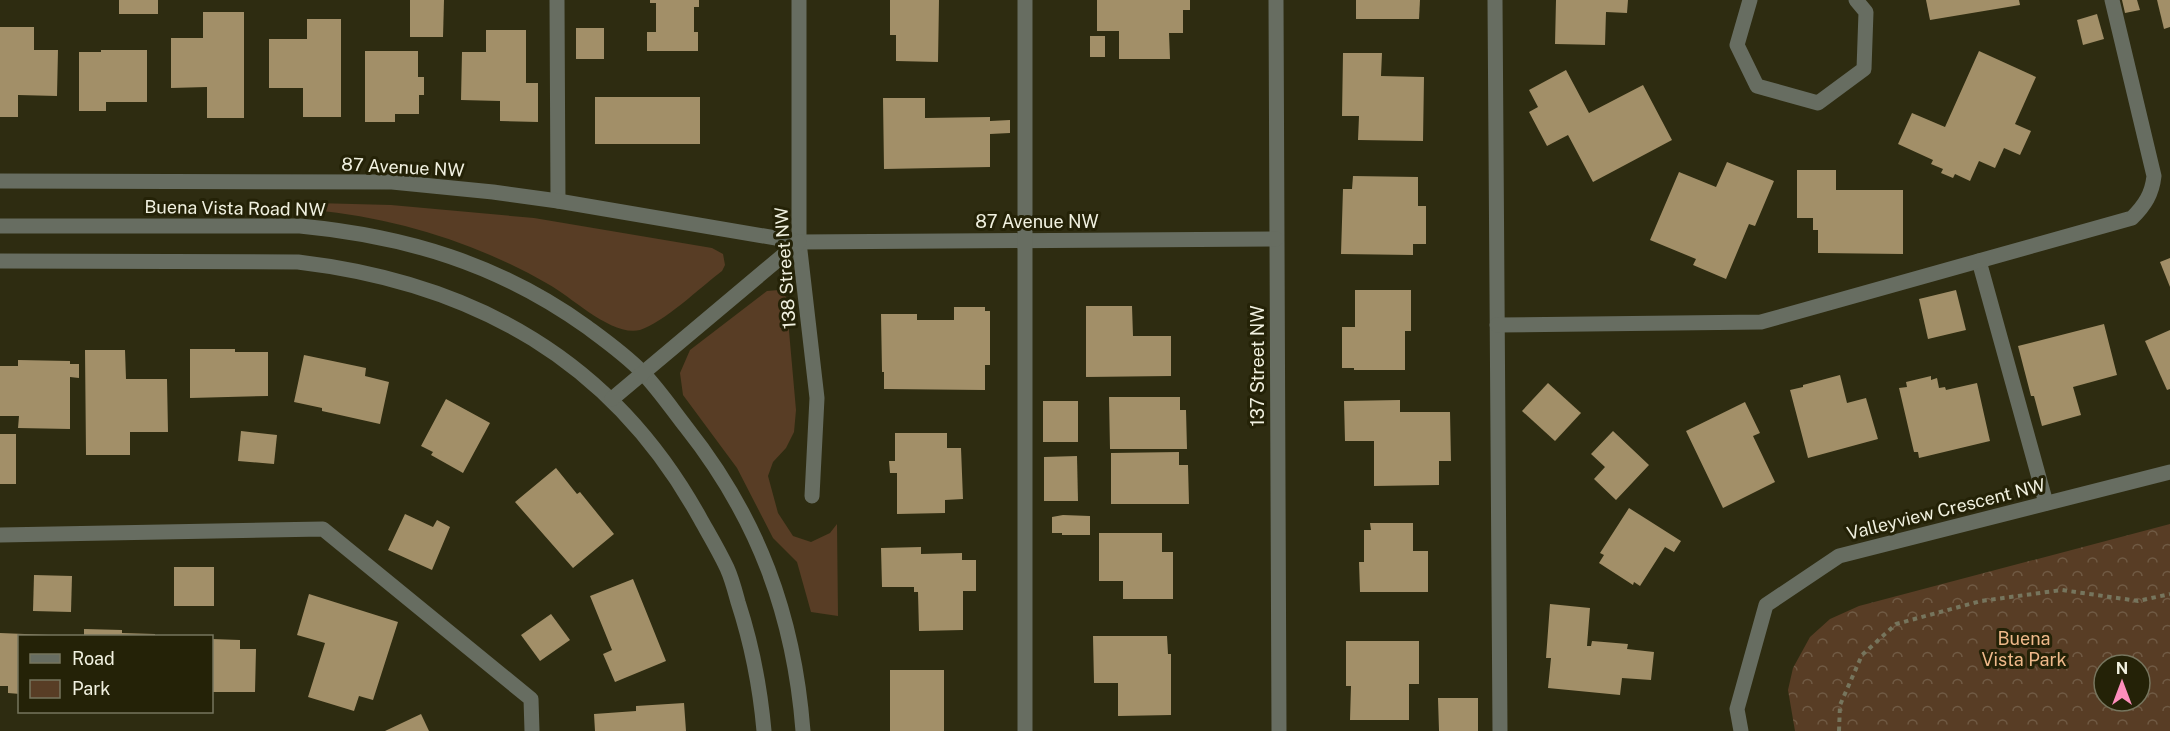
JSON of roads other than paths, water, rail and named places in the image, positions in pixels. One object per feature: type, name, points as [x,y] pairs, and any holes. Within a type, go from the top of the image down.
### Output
[{"type":"street","points":[[557,0],[558,201]]},
{"type":"street","name":"138 Street NW","points":[[799,0],[799,242],[817,398],[812,496]]},
{"type":"street","points":[[1024,731],[1025,0]]},
{"type":"street","name":"137 Street NW","points":[[1276,0],[1280,731]]},
{"type":"street","points":[[1495,0],[1500,731]]},
{"type":"street","points":[[1750,0],[1737,45],[1757,86],[1818,103],[1864,69],[1866,12],[1856,0]]},
{"type":"street","points":[[1497,326],[1761,322],[2132,218],[2144,206],[2152,189],[2154,176],[2112,0]]},
{"type":"street","name":"87 Avenue NW","points":[[0,180],[392,182],[558,201],[799,242],[1276,239]]},
{"type":"street","name":"Buena Vista Road NW","points":[[0,226],[300,226],[348,230],[397,240],[442,253],[528,290],[569,314],[643,372],[708,454],[728,484],[751,528],[786,621],[800,693],[803,731]]},
{"type":"street","points":[[612,399],[799,242]]},
{"type":"street","points":[[0,261],[298,262],[338,267],[377,274],[454,299],[538,342],[567,362],[612,399],[647,437],[681,483],[728,569],[751,645],[760,687],[764,731]]},
{"type":"street","points":[[1979,261],[2046,503]]},
{"type":"street","name":"Valleyview Crescent NW","points":[[1741,731],[1737,709],[1766,605],[1839,556],[2170,472]]},
{"type":"street","points":[[0,535],[323,529],[531,699],[532,731]]},
{"type":"park label","name":"Buena Vista Park","points":[[2024,648]]}]
